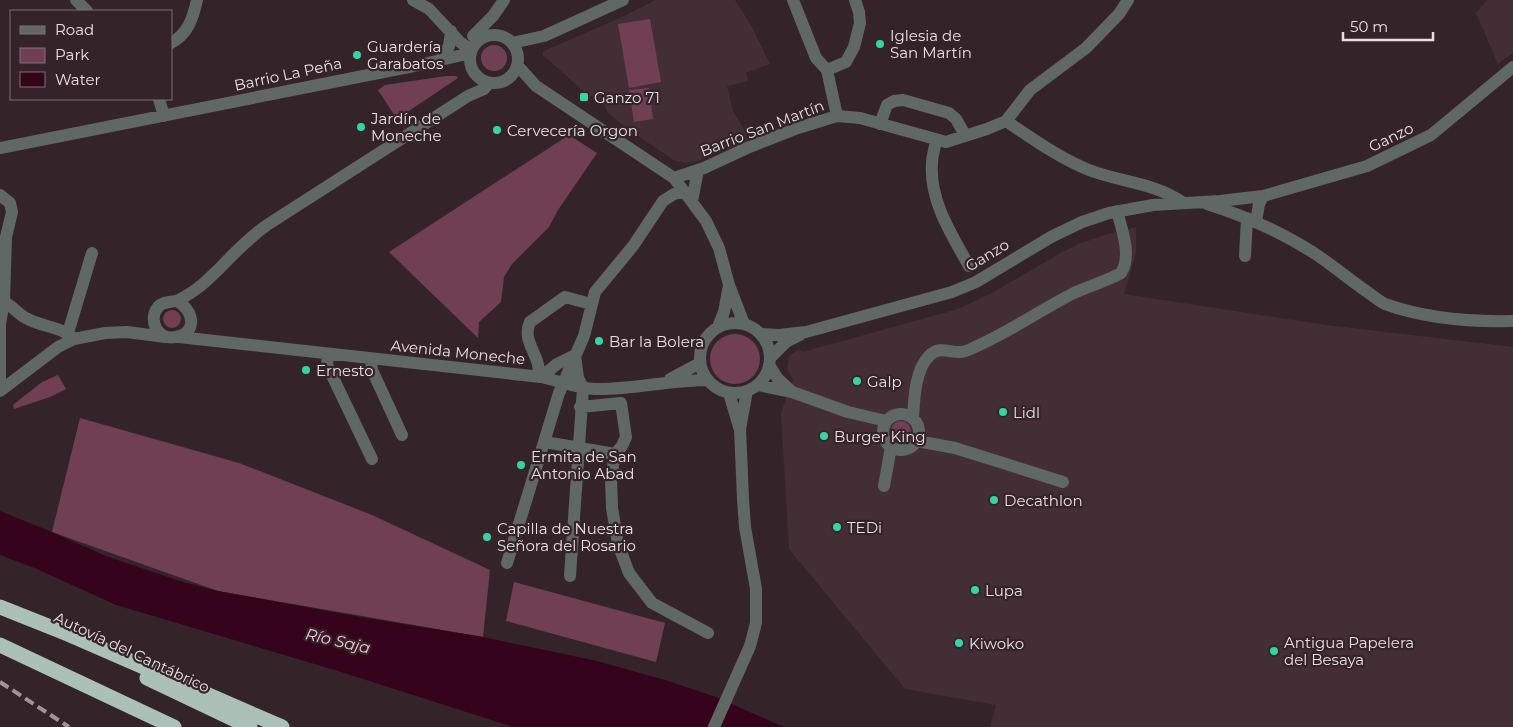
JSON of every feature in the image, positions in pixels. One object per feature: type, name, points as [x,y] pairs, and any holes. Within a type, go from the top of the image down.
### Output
[{"type":"highway","name":"Autovía del Cantábrico","points":[[0,608],[250,727]]},
{"type":"highway","points":[[0,608],[127,658],[282,727]]},
{"type":"highway","points":[[0,646],[153,727]]},
{"type":"highway","points":[[0,646],[174,727]]},
{"type":"street","points":[[76,0],[86,10]]},
{"type":"street","points":[[172,42],[183,35],[189,26],[194,16],[197,0]]},
{"type":"street","points":[[413,0],[429,9],[442,21],[460,42],[489,83]]},
{"type":"street","points":[[468,96],[476,38],[504,0]]},
{"type":"street","points":[[512,43],[544,36],[623,0]]},
{"type":"street","points":[[827,70],[846,62],[854,47],[860,23],[859,12],[854,0]]},
{"type":"street","points":[[1006,121],[1030,90],[1086,48],[1119,14],[1128,0]]},
{"type":"street","name":"Barrio San Martín","points":[[795,1],[816,58],[827,70],[837,116]]},
{"type":"street","points":[[442,21],[476,38],[494,35],[512,43],[516,49],[517,61],[533,84]]},
{"type":"street","points":[[441,59],[448,46],[451,31]]},
{"type":"street","points":[[489,83],[496,83],[509,77],[517,61],[544,36]]},
{"type":"street","name":"Barrio La Peña","points":[[0,148],[419,65],[441,59],[472,61]]},
{"type":"street","name":"Barrio La Peña","points":[[419,65],[472,61]]},
{"type":"street","name":"Ganzo","points":[[761,334],[779,335],[806,332],[964,287],[1051,237],[1082,222],[1117,212],[1153,205],[1263,196],[1351,172],[1431,136],[1513,67]]},
{"type":"street","points":[[509,77],[533,84],[674,178],[706,221],[719,248],[729,286],[744,324]]},
{"type":"street","points":[[177,301],[201,286],[245,242],[267,225],[468,96],[484,89],[489,83]]},
{"type":"street","points":[[159,100],[164,116]]},
{"type":"street","points":[[880,124],[887,105],[894,101],[903,100],[949,113],[956,119],[965,135]]},
{"type":"street","name":"Barrio San Martín","points":[[674,178],[698,170],[790,131],[837,116],[860,118],[946,142],[1006,121]]},
{"type":"street","name":"Ganzo","points":[[1006,121],[1067,161],[1090,170],[1160,190],[1182,202]]},
{"type":"street","name":"Ganzo","points":[[936,140],[932,172],[938,203],[947,226],[969,266]]},
{"type":"street","name":"Barrio San Martín","points":[[688,196],[698,170]]},
{"type":"street","points":[[0,194],[10,203],[12,212],[6,237],[0,324],[1,385]]},
{"type":"street","points":[[507,563],[545,442],[559,381],[584,336],[594,292],[633,246],[654,212],[664,201],[674,194],[688,196]]},
{"type":"street","points":[[1245,256],[1252,220],[1263,196]]},
{"type":"street","name":"Ganzo","points":[[1200,202],[1252,220],[1314,253],[1384,303],[1451,318],[1485,322],[1513,321]]},
{"type":"street","points":[[914,393],[917,441],[910,448],[897,450],[884,440],[882,430],[889,417],[899,413],[914,393],[928,356],[943,350],[960,352],[972,349],[1005,333],[1071,294],[1121,274],[1126,256],[1117,212]]},
{"type":"street","points":[[1,385],[58,347],[71,336],[92,253]]},
{"type":"street","points":[[2,301],[13,306],[22,316],[29,320],[71,336],[105,332],[128,332],[172,338],[179,337],[190,327],[190,315],[201,286]]},
{"type":"street","points":[[718,327],[724,312],[729,286]]},
{"type":"street","points":[[540,377],[538,363],[527,336],[530,322],[565,297],[591,304]]},
{"type":"street","points":[[128,332],[144,325],[154,315],[159,306],[167,301],[177,301],[184,305],[197,332],[209,341]]},
{"type":"street","points":[[154,315],[154,325],[165,337]]},
{"type":"street","points":[[792,392],[778,378],[770,362],[767,345],[761,334],[744,324],[729,323],[711,331],[705,339],[701,350],[700,363],[708,380],[717,388],[729,393],[752,388],[792,392],[848,412],[886,421]]},
{"type":"street","name":"Ganzo","points":[[770,362],[786,342],[806,332]]},
{"type":"street","name":"Avenida Moneche","points":[[179,337],[540,377],[583,388],[596,389],[708,380]]},
{"type":"street","points":[[328,354],[327,365],[372,459]]},
{"type":"street","points":[[570,576],[580,407],[583,388],[578,378],[575,355]]},
{"type":"street","name":"Avenida Moneche","points":[[540,377],[557,364],[575,355]]},
{"type":"street","name":"Avenida Moneche","points":[[371,359],[372,370],[402,435]]},
{"type":"street","points":[[740,429],[752,388],[765,376],[770,362]]},
{"type":"street","name":"Avenida Moneche","points":[[666,382],[700,363]]},
{"type":"street","points":[[557,364],[559,381]]},
{"type":"street","points":[[714,727],[740,672],[755,632],[756,614],[756,589],[742,499],[740,429],[729,393]]},
{"type":"street","points":[[580,407],[621,403],[626,438],[615,454],[611,478],[612,508],[618,544],[629,573],[652,603],[708,634]]},
{"type":"street","points":[[848,412],[876,428],[883,435]]},
{"type":"street","points":[[899,413],[907,415],[926,434],[955,448]]},
{"type":"street","points":[[917,441],[955,448],[1063,482]]},
{"type":"street","points":[[545,442],[615,454]]},
{"type":"street","points":[[891,447],[885,482],[904,450]]},
{"type":"shaded area","points":[[656,0],[735,0],[752,27],[770,64],[746,73],[748,81],[727,86],[733,111],[750,140],[697,161],[684,163],[675,161],[629,130],[607,112],[605,105],[581,89],[543,55],[543,52],[546,50],[618,19]]},
{"type":"shaded area","points":[[1487,0],[1513,0],[1513,53],[1498,64],[1476,13]]},
{"type":"shaded area","points":[[1136,227],[1136,253],[1124,294],[1326,325],[1513,347],[1513,727],[990,727],[996,705],[905,689],[789,549],[781,413],[793,379],[787,370],[789,356],[799,349],[803,352],[958,309],[992,293],[1079,244]]},
{"type":"green space","points":[[650,19],[661,82],[629,88],[618,24]]},
{"type":"green space","points":[[494,45],[503,49],[507,58],[503,67],[494,71],[485,67],[481,58],[485,49]]},
{"type":"green space","points":[[456,76],[458,78],[397,119],[378,90],[385,85]]},
{"type":"green space","points":[[649,88],[653,119],[634,122],[629,90]]},
{"type":"green space","points":[[569,135],[597,153],[558,210],[549,227],[512,264],[504,277],[501,302],[479,322],[478,338],[389,252]]},
{"type":"green space","points":[[172,310],[178,313],[181,319],[178,325],[172,328],[166,325],[163,319],[166,313]]},
{"type":"green space","points":[[730,334],[740,334],[753,341],[760,354],[760,364],[753,377],[740,384],[730,384],[721,380],[714,373],[710,364],[710,354],[714,345],[721,338]]},
{"type":"green space","points":[[58,375],[66,389],[50,397],[14,409],[13,405],[42,382]]},
{"type":"green space","points":[[80,418],[239,463],[372,515],[490,570],[483,637],[218,591],[52,532]]},
{"type":"green space","points":[[901,421],[908,424],[911,431],[908,438],[901,441],[894,438],[891,431],[894,424]]},
{"type":"green space","points":[[514,582],[665,623],[656,662],[506,621]]},
{"type":"water","name":"Río Saja","points":[[0,511],[106,556],[183,582],[218,591],[483,637],[597,661],[665,680],[716,697],[784,727],[513,727],[338,671],[116,605],[37,569],[0,555]]},
{"type":"railway","points":[[0,682],[69,727]]},
{"type":"place","name":"Iglesia de San Martín","points":[[880,44]]},
{"type":"place","name":"Guardería Garabatos","points":[[357,55]]},
{"type":"place","name":"Ganzo 71","points":[[584,97]]},
{"type":"place","name":"Jardín de Moneche","points":[[361,127]]},
{"type":"place","name":"Cervecería Orgon","points":[[497,130]]},
{"type":"place","name":"Bar la Bolera","points":[[599,341]]},
{"type":"place","name":"Ernesto","points":[[306,370]]},
{"type":"place","name":"Galp","points":[[857,381]]},
{"type":"place","name":"Lidl","points":[[1003,412]]},
{"type":"place","name":"Burger King","points":[[824,436]]},
{"type":"place","name":"Ermita de San Antonio Abad","points":[[521,465]]},
{"type":"place","name":"Decathlon","points":[[994,500]]},
{"type":"place","name":"TEDi","points":[[837,527]]},
{"type":"place","name":"Capilla de Nuestra Señora del Rosario","points":[[487,537]]},
{"type":"place","name":"Lupa","points":[[975,590]]},
{"type":"place","name":"Kiwoko","points":[[959,643]]},
{"type":"place","name":"Antigua Papelera del Besaya","points":[[1274,651]]}]
